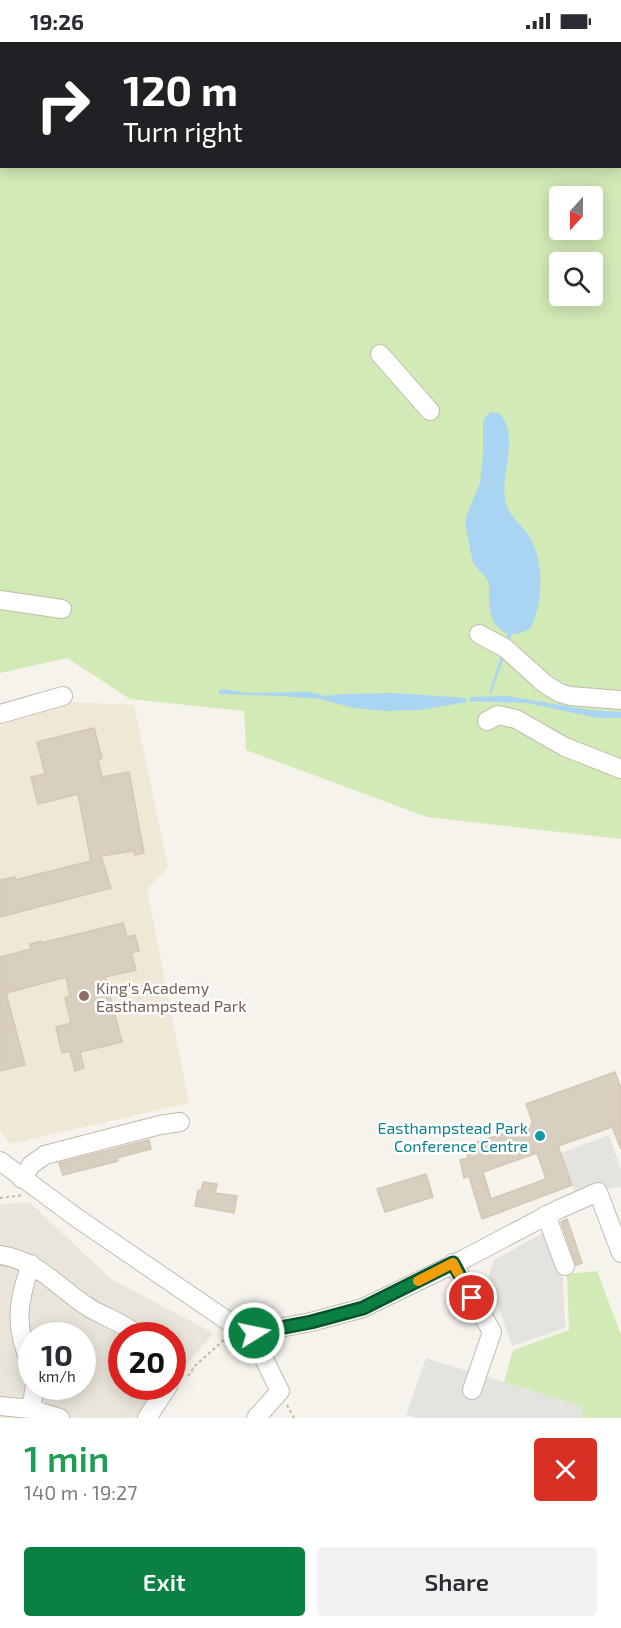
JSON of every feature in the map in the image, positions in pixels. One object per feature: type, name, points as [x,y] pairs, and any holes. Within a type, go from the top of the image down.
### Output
[{"type":"street","points":[[380,354],[430,411]]},
{"type":"street","points":[[0,600],[62,609]]},
{"type":"street","points":[[479,634],[505,648],[545,684],[560,693],[570,696],[621,700]]},
{"type":"street","points":[[0,714],[63,696]]},
{"type":"street","points":[[487,721],[498,715],[516,719],[565,747],[621,769]]},
{"type":"street","points":[[28,1183],[31,1165],[45,1155],[160,1125],[180,1122]]},
{"type":"street","points":[[0,1161],[137,1260],[246,1330],[259,1349],[280,1391],[256,1418]]},
{"type":"street","points":[[246,1330],[311,1322],[363,1308],[546,1215],[598,1192],[621,1252]]},
{"type":"street","points":[[546,1215],[565,1266]]},
{"type":"street","points":[[0,1255],[31,1264],[88,1307],[118,1322]]},
{"type":"street","points":[[453,1263],[492,1332],[471,1390]]},
{"type":"street","points":[[19,1322],[24,1283],[31,1264]]},
{"type":"street","points":[[31,1409],[33,1400]]},
{"type":"street","points":[[147,1418],[159,1400]]},
{"type":"street","points":[[0,1406],[16,1406],[60,1418]]},
{"type":"path","points":[[0,1198],[25,1195],[28,1183]]},
{"type":"path","points":[[186,1371],[246,1330]]},
{"type":"shaded area","name":"King's Academy Easthampstead Park","points":[[71,702],[134,705],[168,867],[147,889],[189,1103],[10,1144],[0,1131],[0,722]]},
{"type":"shaded area","points":[[609,1135],[621,1170],[621,1187],[575,1193],[561,1153]]},
{"type":"shaded area","points":[[29,1202],[111,1279],[213,1333],[186,1367],[186,1322],[108,1322],[108,1400],[168,1400],[158,1418],[0,1418],[0,1204]]},
{"type":"shaded area","points":[[545,1232],[563,1279],[565,1328],[512,1346],[488,1277],[494,1260]]},
{"type":"shaded area","points":[[426,1358],[584,1407],[580,1418],[417,1418],[406,1415]]},
{"type":"green space","points":[[0,168],[621,168],[621,839],[427,817],[246,750],[244,711],[130,699],[67,658],[0,673]]},
{"type":"green space","points":[[597,1271],[621,1335],[621,1418],[580,1418],[583,1407],[504,1382],[513,1350],[569,1330],[567,1274]]},
{"type":"water","points":[[491,412],[499,413],[508,432],[504,487],[506,504],[534,546],[540,570],[540,595],[535,619],[530,629],[512,634],[491,694],[489,694],[508,634],[501,630],[493,620],[489,607],[489,584],[473,563],[465,523],[480,483],[483,422]]},
{"type":"water","points":[[219,690],[246,693],[310,692],[325,696],[393,693],[466,698],[467,702],[421,710],[385,711],[353,708],[321,699],[219,694]]},
{"type":"water","points":[[507,696],[590,710],[621,712],[621,718],[598,718],[527,703],[470,701],[470,697]]},
{"type":"building","points":[[94,728],[102,758],[98,760],[102,777],[129,772],[144,853],[135,855],[134,851],[101,856],[111,888],[0,917],[0,880],[15,877],[15,880],[91,861],[78,794],[38,804],[31,777],[45,774],[37,742]]},
{"type":"building","points":[[123,923],[127,937],[135,935],[139,951],[131,953],[136,970],[105,977],[122,1042],[80,1052],[84,1068],[75,1071],[70,1051],[62,1053],[56,1027],[71,1023],[65,998],[70,996],[66,977],[6,993],[25,1065],[0,1071],[0,957],[31,949],[30,944]]},
{"type":"building","name":"Easthampstead Park Conference Centre","points":[[615,1072],[621,1088],[621,1149],[612,1127],[558,1146],[572,1185],[482,1219],[469,1176],[464,1178],[460,1160],[468,1158],[465,1146],[533,1124],[526,1104]],"holes":[[[537,1153],[546,1179],[491,1199],[483,1172]]]},
{"type":"building","points":[[149,1140],[151,1149],[117,1158],[118,1161],[63,1175],[59,1163]]},
{"type":"building","points":[[426,1174],[433,1197],[385,1212],[377,1189]]},
{"type":"building","points":[[203,1182],[217,1184],[215,1193],[237,1196],[234,1213],[195,1206],[198,1190],[201,1191]]},
{"type":"building","points":[[567,1219],[582,1263],[576,1265],[561,1222]]},
{"type":"slow traffic","points":[[418,1281],[453,1263],[458,1273]]},
{"type":"place","name":"King's Academy Easthampstead Park","points":[[84,996]]},
{"type":"place","name":"Easthampstead Park Conference Centre","points":[[540,1136]]},
{"type":"route","points":[[254,1333],[311,1322],[363,1308],[453,1263],[472,1298]]}]
